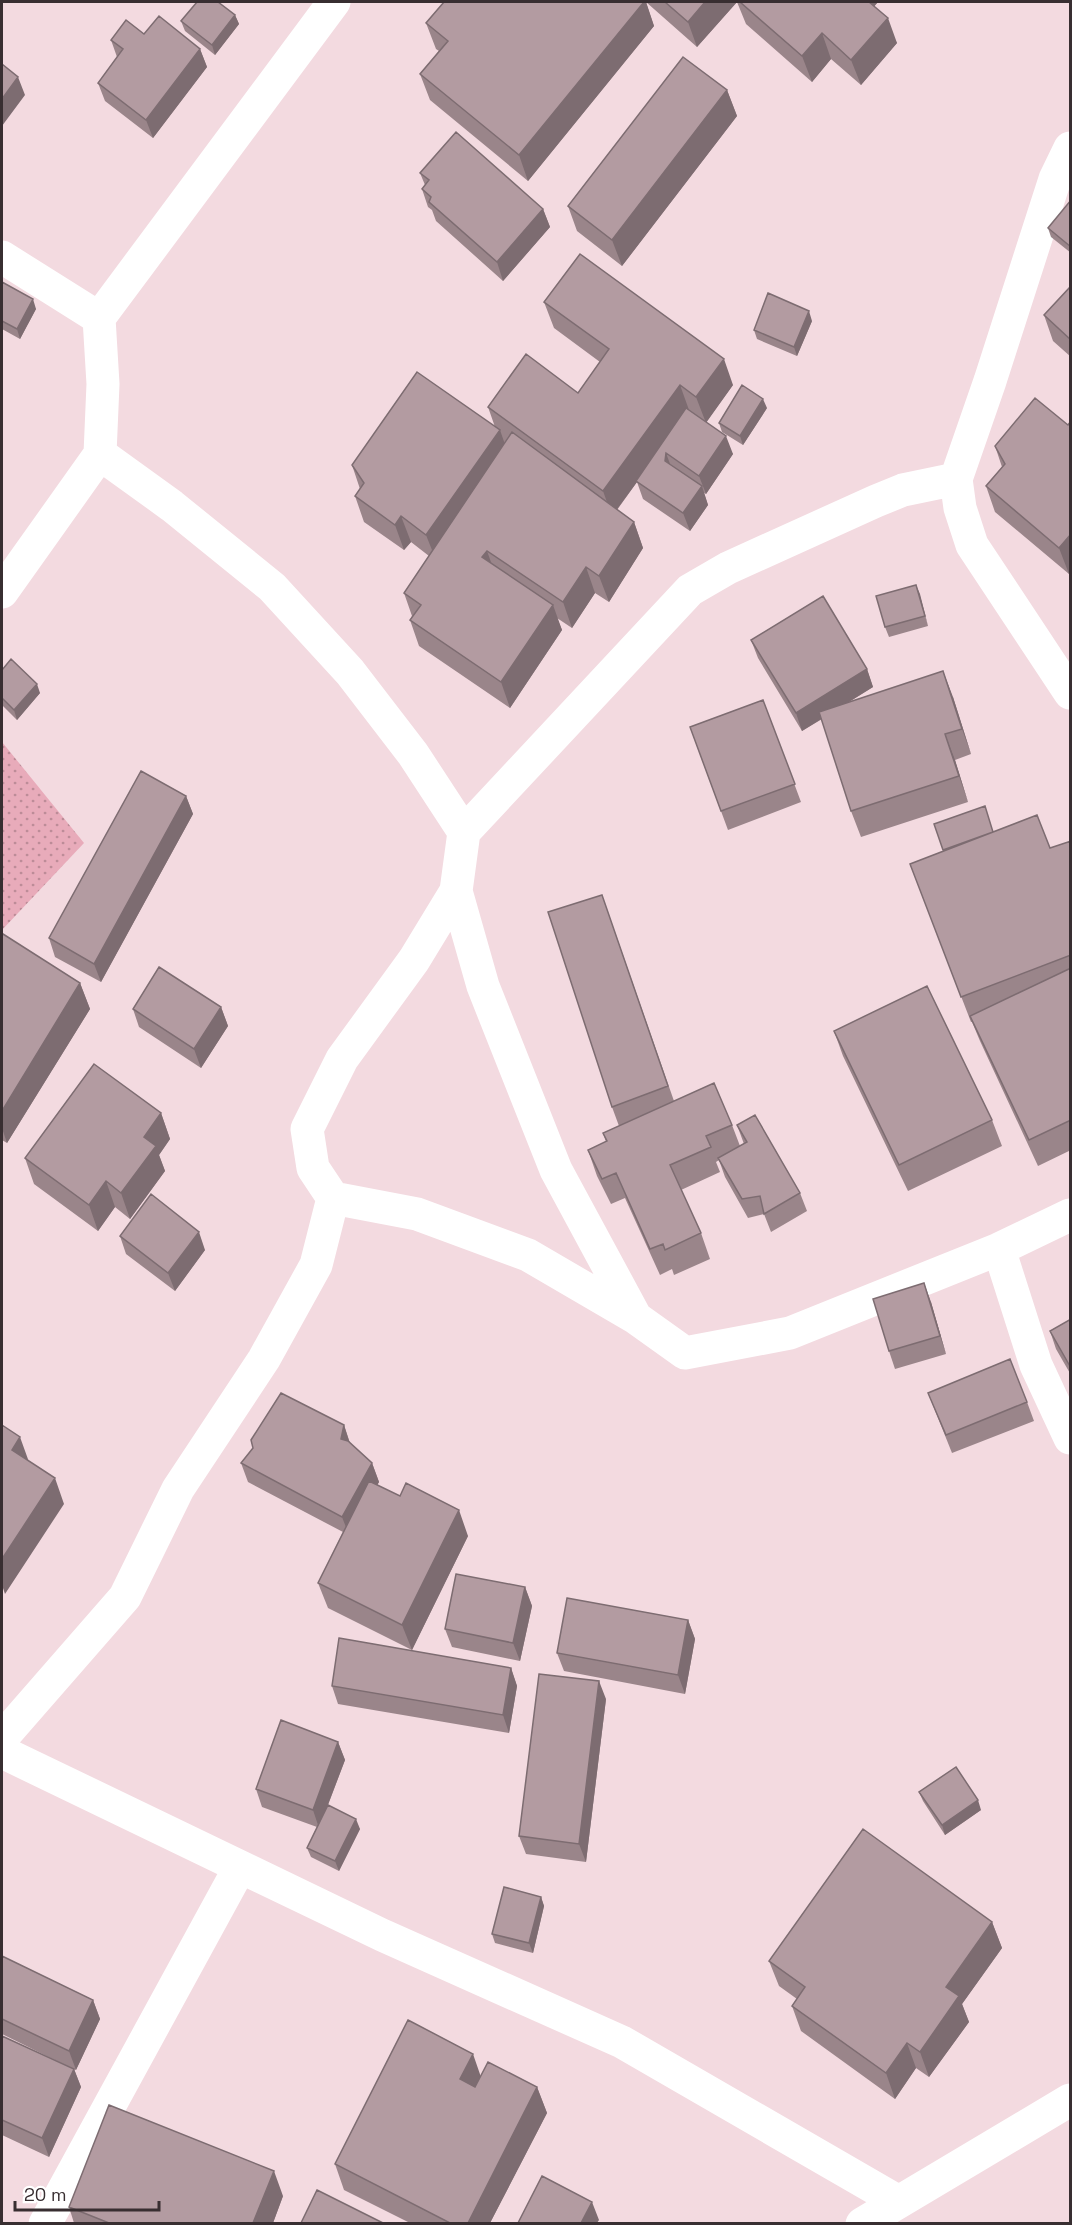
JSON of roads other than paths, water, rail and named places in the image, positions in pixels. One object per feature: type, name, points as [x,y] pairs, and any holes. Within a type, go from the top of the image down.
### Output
[{"type":"street","points":[[2,592],[100,454],[103,384],[99,318],[334,2]]},
{"type":"street","points":[[1071,148],[1055,179],[957,479],[960,508],[972,545],[1071,693]]},
{"type":"street","points":[[2,257],[99,318]]},
{"type":"street","points":[[100,454],[172,507],[272,587],[357,681],[413,754],[464,832]]},
{"type":"street","points":[[636,1318],[556,1170],[483,986],[456,891],[464,832],[690,590],[728,568],[876,501],[903,490],[957,479]]},
{"type":"street","points":[[456,891],[414,960],[342,1059],[307,1129],[313,1168],[333,1198],[417,1214],[528,1255],[636,1318],[685,1353],[790,1333],[999,1249],[1071,1215]]},
{"type":"street","points":[[2,1738],[125,1597],[178,1489],[264,1359],[316,1265],[333,1198]]},
{"type":"street","points":[[999,1249],[1036,1365],[1071,1438]]},
{"type":"street","points":[[2,1752],[382,1935],[622,2042],[899,2202]]},
{"type":"street","points":[[45,2223],[240,1867]]},
{"type":"street","points":[[862,2223],[1071,2100]]}]
